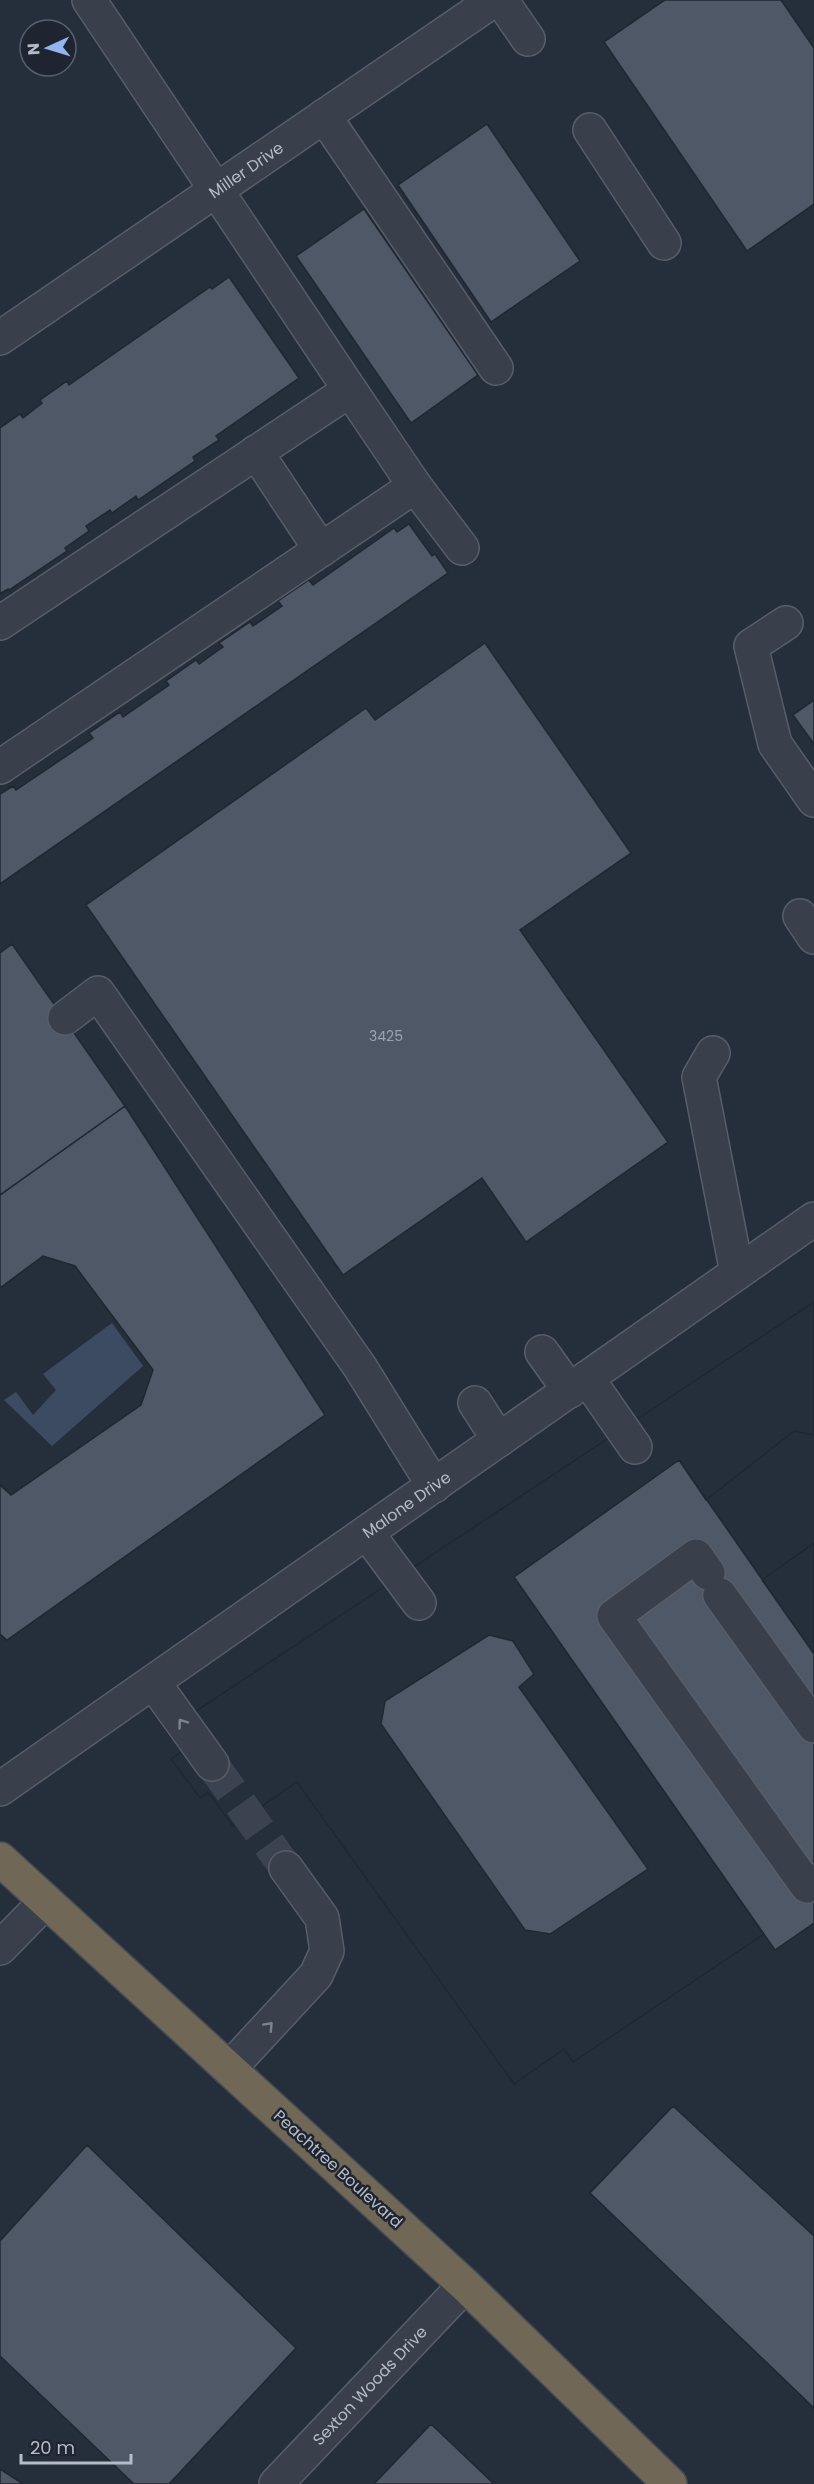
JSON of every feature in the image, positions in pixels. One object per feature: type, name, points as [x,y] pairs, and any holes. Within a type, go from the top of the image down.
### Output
[{"type":"highway","name":"Peachtree Boulevard","points":[[0,1859],[465,2285],[670,2484]]},
{"type":"street","points":[[89,0],[218,189],[415,486],[462,548]]},
{"type":"street","points":[[501,0],[528,39]]},
{"type":"street","name":"Miller Drive","points":[[0,338],[324,116],[474,5]]},
{"type":"street","points":[[324,116],[496,368]]},
{"type":"street","points":[[590,130],[664,243]]},
{"type":"street","points":[[0,623],[350,390]]},
{"type":"street","points":[[256,452],[321,550]]},
{"type":"street","points":[[0,767],[415,486]]},
{"type":"street","points":[[786,623],[751,646],[775,744],[814,800]]},
{"type":"street","points":[[65,1018],[98,993],[360,1367],[434,1486]]},
{"type":"street","points":[[713,1053],[699,1077],[737,1273]]},
{"type":"street","name":"Malone Drive","points":[[0,1789],[814,1219]]},
{"type":"street","points":[[542,1352],[578,1384],[635,1447]]},
{"type":"street","points":[[475,1403],[499,1440]]},
{"type":"street","points":[[367,1533],[419,1603]]},
{"type":"street","points":[[814,1726],[696,1556],[614,1617],[807,1886],[814,1881]]},
{"type":"street","points":[[153,1682],[212,1764]]},
{"type":"street","points":[[229,2069],[316,1975],[327,1951],[322,1918],[286,1868]]},
{"type":"street","points":[[0,1948],[46,1901]]},
{"type":"street","name":"Sexton Woods Drive","points":[[276,2484],[465,2285]]},
{"type":"water","points":[[112,1323],[143,1366],[52,1446],[4,1400],[16,1392],[33,1415],[56,1390],[43,1374]]},
{"type":"building","points":[[665,0],[781,0],[814,48],[814,204],[747,251],[604,42]]},
{"type":"building","points":[[487,124],[580,261],[491,322],[398,185]]},
{"type":"building","points":[[364,209],[478,375],[411,423],[296,256]]},
{"type":"building","points":[[229,277],[299,378],[216,436],[219,440],[193,457],[195,461],[138,500],[136,496],[112,513],[110,510],[86,526],[89,531],[65,548],[67,551],[0,594],[0,428],[20,414],[23,418],[42,403],[40,400],[67,381],[69,385],[210,287],[212,289]]},
{"type":"building","points":[[409,524],[432,556],[435,554],[448,573],[0,884],[0,794],[13,786],[16,790],[93,738],[89,733],[120,712],[123,717],[169,685],[166,681],[196,660],[199,664],[223,647],[219,643],[250,622],[253,626],[282,606],[278,601],[309,580],[313,585],[394,528],[397,532]]},
{"type":"building","points":[[485,643],[631,853],[520,930],[668,1142],[526,1242],[482,1178],[343,1275],[86,905],[366,708],[375,720]]},
{"type":"building","points":[[814,700],[814,744],[793,715]]},
{"type":"building","points":[[12,944],[125,1106],[0,1195],[0,953]]},
{"type":"building","points":[[125,1106],[325,1415],[7,1640],[0,1634],[0,1485],[11,1495],[141,1405],[153,1370],[75,1266],[43,1256],[0,1288],[0,1195]]},
{"type":"building","points":[[814,1302],[814,1435],[794,1431],[706,1500],[679,1460],[514,1577],[764,1934],[573,2062],[564,2049],[514,2084],[297,1782],[233,1826],[208,1792],[200,1798],[171,1759],[182,1751],[166,1731]],"holes":[[[489,1635],[513,1641],[534,1674],[519,1687],[648,1869],[550,1934],[525,1930],[381,1724],[385,1701]]]},
{"type":"building","points":[[814,1302],[814,1435],[794,1431],[706,1500],[679,1460],[514,1577],[764,1934],[573,2062],[564,2049],[514,2084],[297,1782],[233,1826],[208,1792],[200,1798],[171,1759],[182,1751],[166,1731]]},
{"type":"building","points":[[679,1460],[814,1654],[814,1923],[775,1950],[514,1577]]},
{"type":"building","points":[[814,1543],[814,1654],[762,1580]]},
{"type":"building","points":[[814,1543],[814,1654],[762,1580]]},
{"type":"building","points":[[673,2106],[814,2236],[814,2408],[590,2193]]},
{"type":"building","points":[[87,2145],[296,2348],[169,2484],[134,2484],[0,2356],[0,2241]]},
{"type":"building","points":[[431,2424],[451,2443],[494,2484],[374,2484]]},
{"type":"building","points":[[0,2469],[23,2484],[0,2484]]},
{"type":"tunnel","points":[[212,1764],[286,1868]]}]
